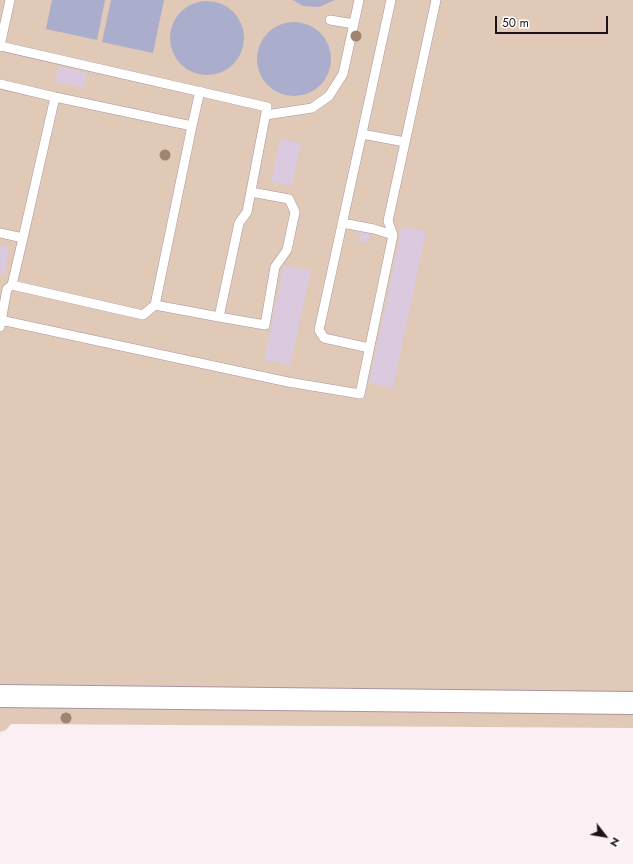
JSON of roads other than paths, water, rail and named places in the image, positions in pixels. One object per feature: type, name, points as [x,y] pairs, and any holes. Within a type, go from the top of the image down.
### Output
[{"type":"main road","points":[[0,696],[633,704]]},
{"type":"lane","points":[[10,0],[0,46],[267,107],[247,212],[239,223],[219,317]]},
{"type":"lane","points":[[266,115],[312,108],[329,96],[343,74],[359,0]]},
{"type":"lane","points":[[369,348],[324,338],[319,330],[391,0]]},
{"type":"lane","points":[[55,97],[23,238],[6,287],[0,322],[288,382],[360,394],[393,235],[388,221],[436,0]]},
{"type":"lane","points":[[330,20],[354,24]]},
{"type":"lane","points":[[0,84],[192,126]]},
{"type":"lane","points":[[6,287],[142,315],[155,305],[200,91]]},
{"type":"lane","points":[[362,134],[405,142]]},
{"type":"lane","points":[[155,305],[265,325],[275,267],[287,250],[295,212],[289,199],[251,192]]},
{"type":"lane","points":[[342,223],[374,229],[393,235]]},
{"type":"lane","points":[[0,233],[23,238]]},
{"type":"water","points":[[52,0],[105,0],[97,40],[46,29]]},
{"type":"water","points":[[111,0],[164,0],[153,53],[102,42]]},
{"type":"water","points":[[293,0],[335,0],[319,7],[303,6]]},
{"type":"water","points":[[207,1],[228,7],[238,17],[244,38],[238,59],[228,69],[207,75],[186,69],[176,59],[170,38],[176,17],[186,7]]},
{"type":"water","points":[[294,22],[315,28],[325,38],[331,59],[325,80],[315,90],[294,96],[273,90],[263,80],[257,59],[263,38],[273,28]]}]
